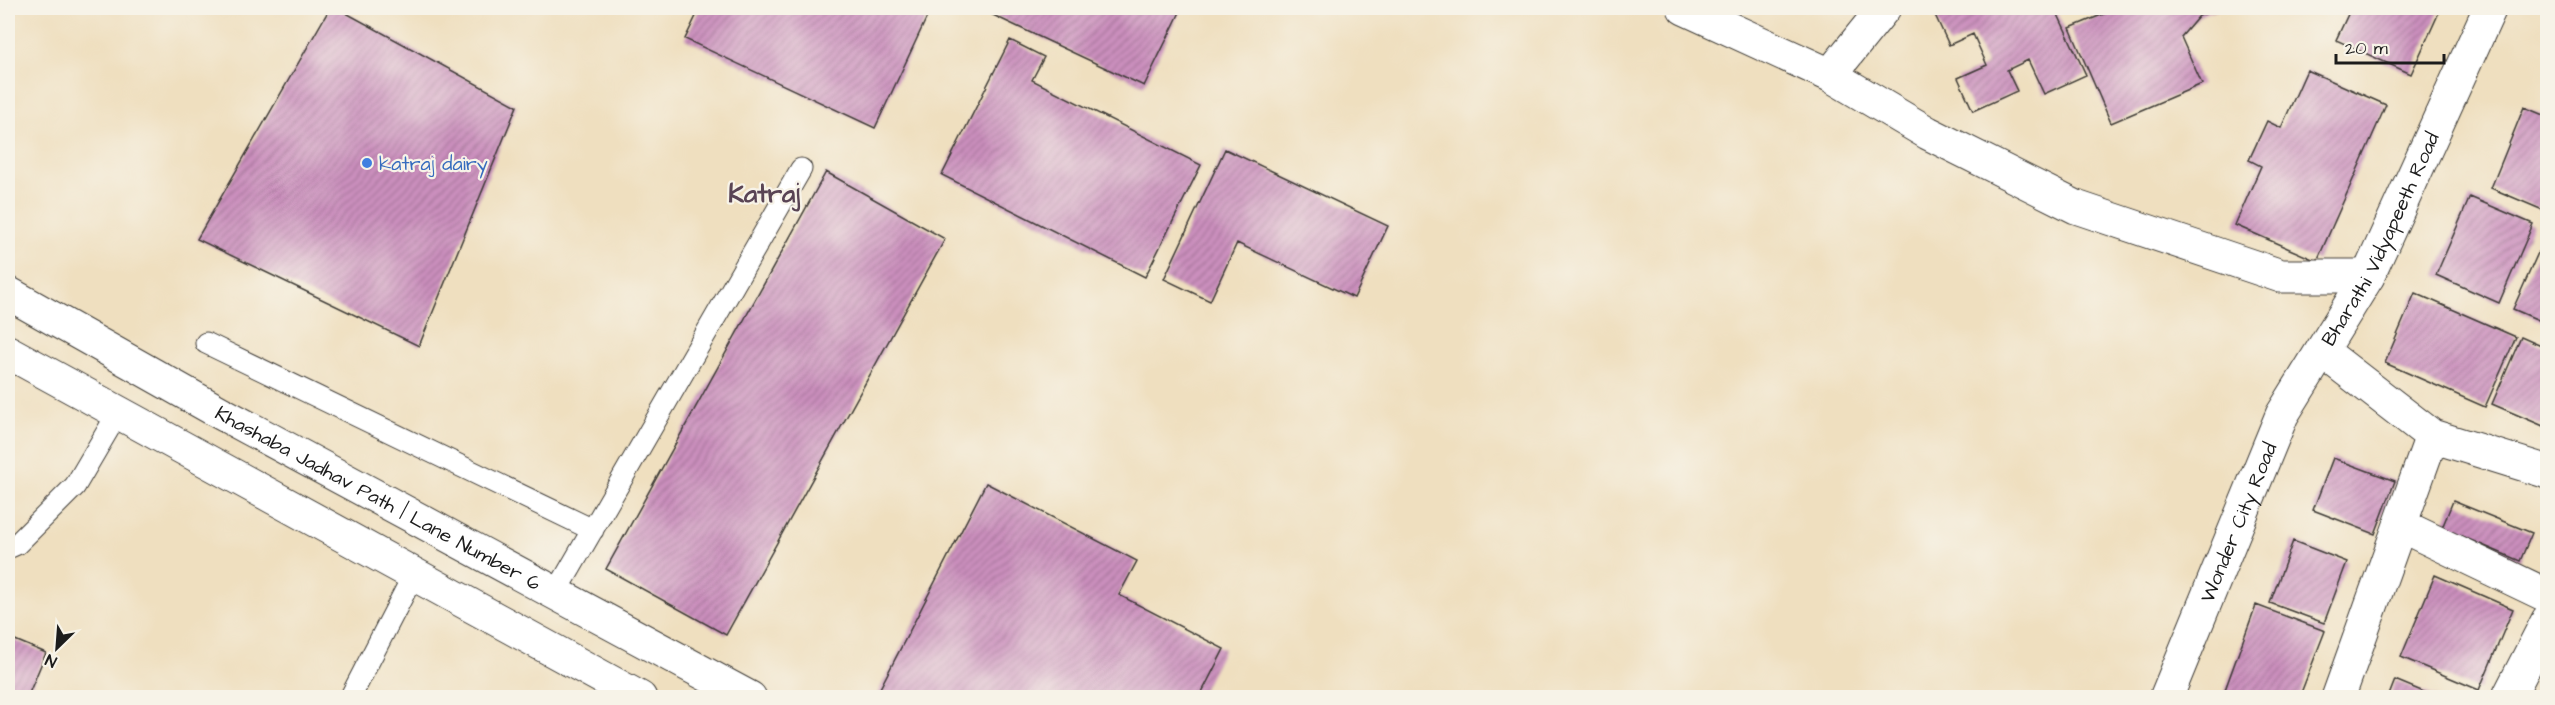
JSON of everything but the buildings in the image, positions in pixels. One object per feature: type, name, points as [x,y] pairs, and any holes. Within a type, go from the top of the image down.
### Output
[{"type":"street","points":[[1684,8],[1830,75],[1928,133],[2076,207],[2281,276],[2368,276]]},
{"type":"street","points":[[1830,75],[1884,8]]},
{"type":"street","name":"Bharathi Vidyapeeth Road","points":[[2432,436],[2322,351],[2368,276],[2490,8]]},
{"type":"street","name":"Khashaba Jadhav Path | Lane Number 6","points":[[8,293],[219,412],[750,698]]},
{"type":"street","name":"Wonder City Road","points":[[2166,698],[2282,415],[2322,351]]},
{"type":"street","points":[[8,352],[640,698]]},
{"type":"street","points":[[2338,698],[2432,436],[2547,472]]},
{"type":"street","points":[[2400,525],[2547,597]]},
{"type":"street","points":[[2519,694],[2547,620]]},
{"type":"lane","points":[[556,593],[801,169]]},
{"type":"lane","points":[[206,343],[593,530]]},
{"type":"lane","points":[[8,548],[17,544],[75,486],[118,412]]},
{"type":"lane","points":[[350,698],[414,574]]},
{"type":"place","name":"katraj dairy","points":[[367,163]]},
{"type":"district","name":"Katraj","points":[[764,193]]}]
